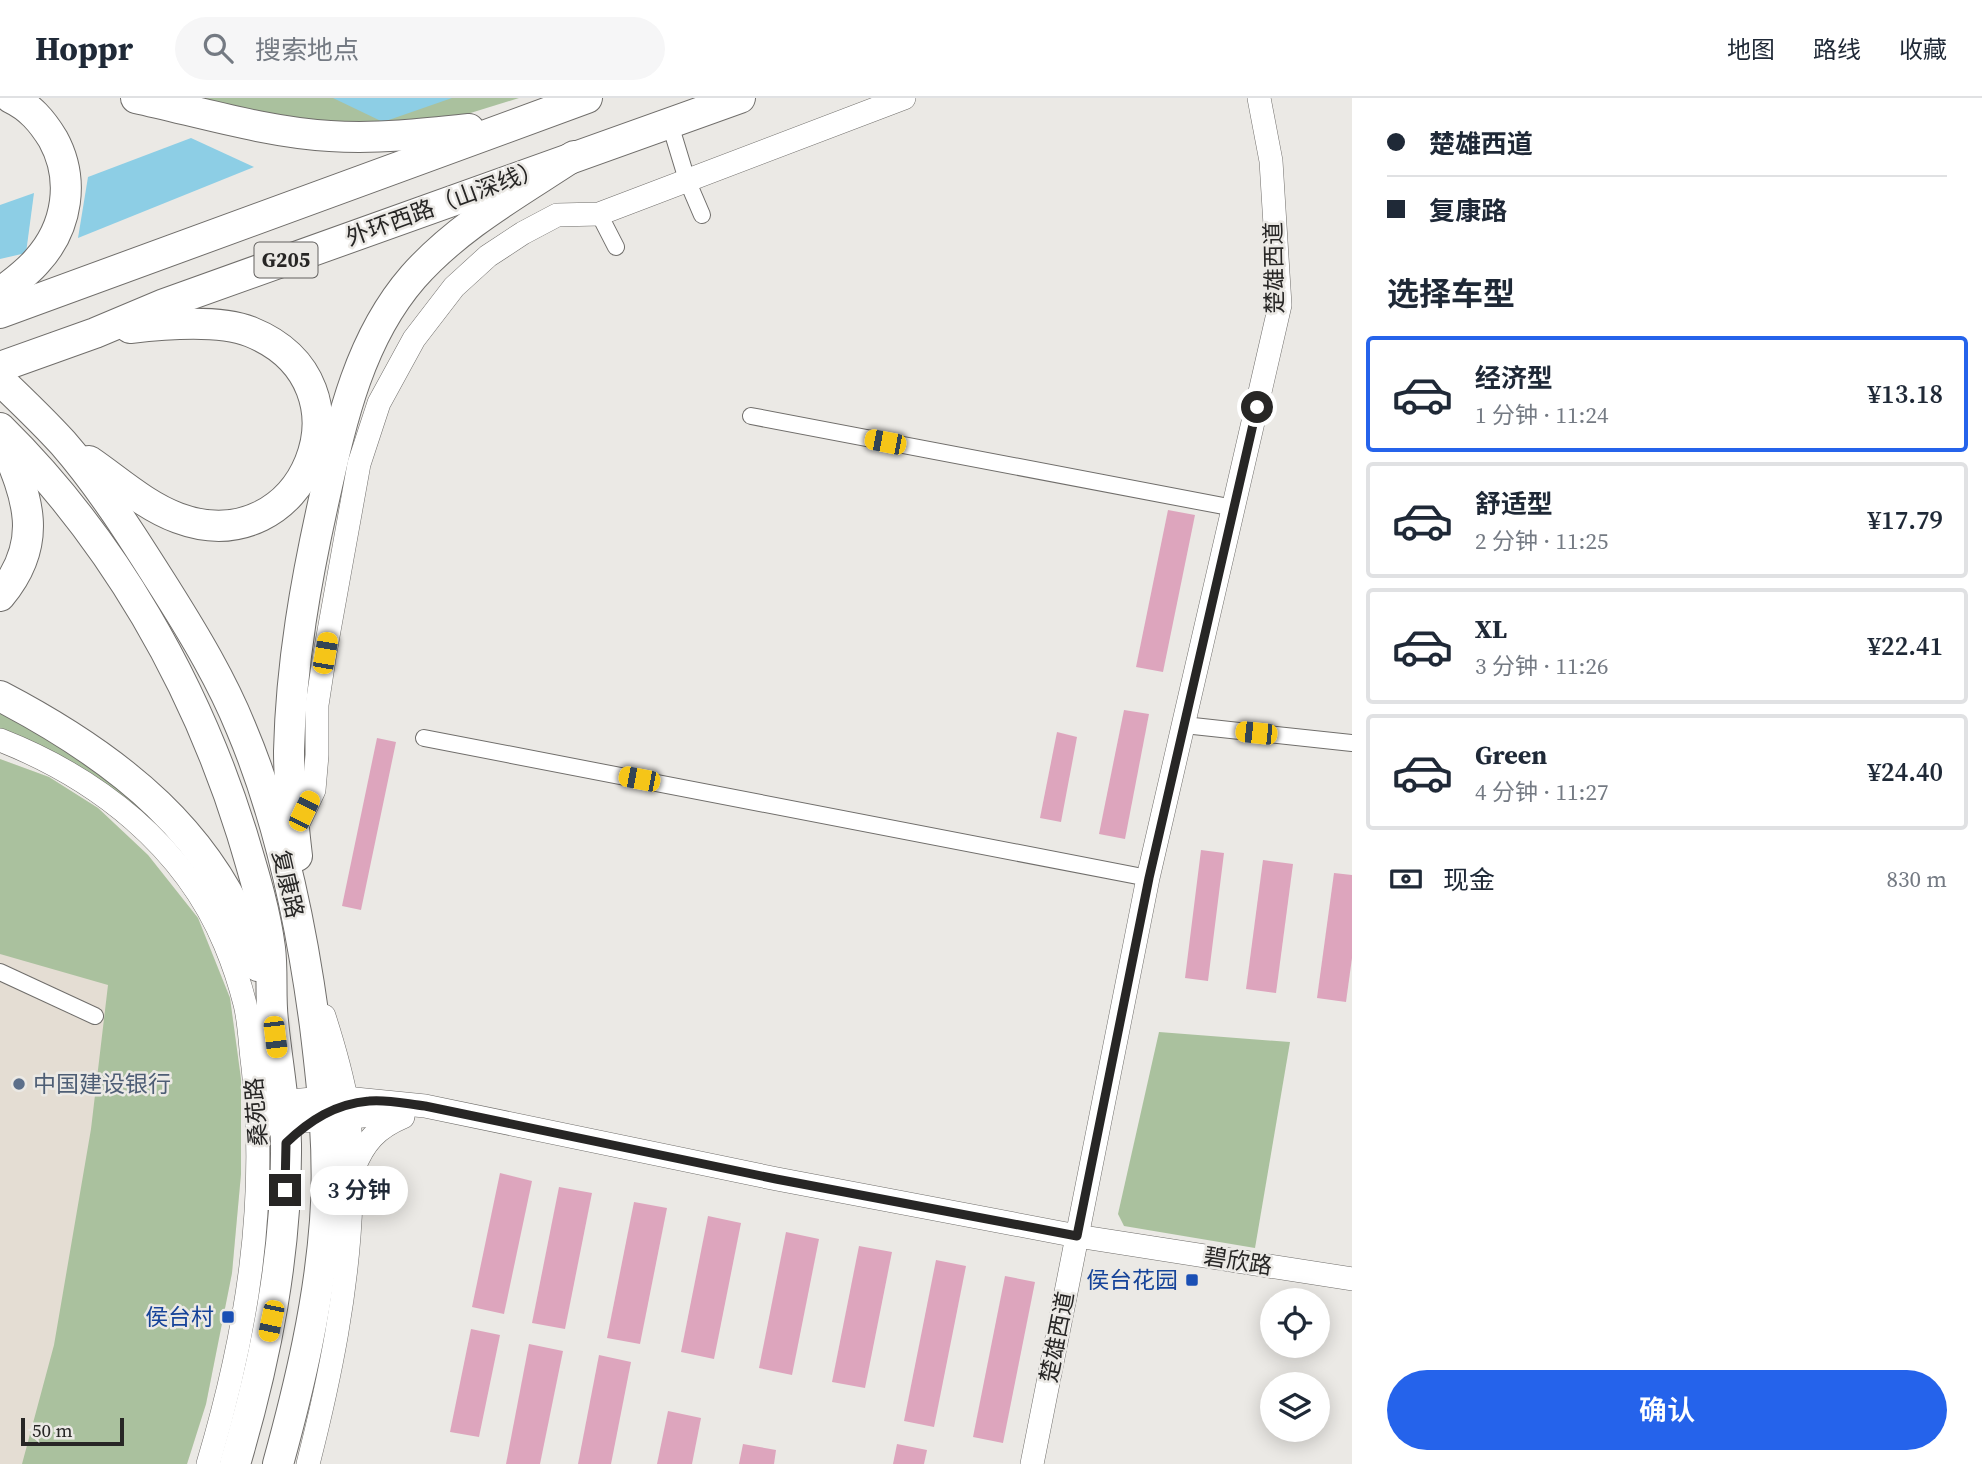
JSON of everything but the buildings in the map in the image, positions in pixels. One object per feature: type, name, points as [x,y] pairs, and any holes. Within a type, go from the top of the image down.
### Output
[{"type":"highway","points":[[0,293],[38,260],[55,236],[64,208],[67,181],[59,151],[45,125],[25,105],[11,98]]},
{"type":"highway","points":[[136,98],[301,133],[381,137],[515,124],[587,98]]},
{"type":"highway","points":[[306,961],[289,754],[298,636],[307,578],[340,432],[358,371],[382,323],[412,278],[453,237],[574,156],[740,98]]},
{"type":"highway","name":"G205","points":[[0,313],[515,124]]},
{"type":"highway","name":"外环西路（山深线）","points":[[0,367],[574,156]]},
{"type":"highway","points":[[62,442],[142,499],[178,518],[217,526],[234,524],[267,513],[295,489],[304,477],[312,457],[317,440],[318,421],[305,375],[284,351],[268,340],[249,331],[224,326],[172,324],[95,333]]},
{"type":"highway","name":"复康路","points":[[0,380],[62,442],[124,523],[183,618],[224,691],[241,727],[262,784],[306,961],[308,1114],[283,1224],[271,1321],[236,1464]]},
{"type":"highway","points":[[0,431],[26,500],[28,521],[24,555],[19,570],[0,596]]},
{"type":"highway","name":"复康路","points":[[0,431],[27,455],[97,540],[156,634],[195,710],[227,786],[253,869],[270,948],[272,1016],[327,1163],[326,1219],[311,1330],[278,1464]]},
{"type":"highway","points":[[0,696],[53,725],[99,755],[143,789],[179,825],[216,875],[243,923],[272,1016]]},
{"type":"street","points":[[294,832],[314,790],[317,705],[359,464],[379,403],[414,339],[454,287],[488,256],[557,215],[599,214],[904,98]]},
{"type":"street","name":"楚雄西道","points":[[1032,1464],[1149,878],[1280,304],[1270,161],[1259,98]]},
{"type":"street","points":[[670,124],[687,180],[702,215]]},
{"type":"street","points":[[599,214],[615,247]]},
{"type":"street","points":[[751,416],[1234,508]]},
{"type":"street","points":[[1184,725],[1352,743]]},
{"type":"street","points":[[425,738],[1149,878]]},
{"type":"street","name":"桑苑路","points":[[0,740],[61,767],[96,789],[133,818],[169,854],[201,898],[225,944],[246,1006],[308,1114],[259,1171],[253,1260],[246,1308],[226,1404],[208,1464]]},
{"type":"street","points":[[0,972],[95,1016]]},
{"type":"street","name":"碧欣路","points":[[308,1114],[371,1100],[425,1106],[1075,1242],[1352,1279]]},
{"type":"street","points":[[258,1193],[268,1166],[308,1114],[351,1143],[350,1220],[342,1302],[331,1369],[308,1464]]},
{"type":"street","name":"碧欣路","points":[[308,1114],[428,1117],[1075,1242],[1352,1289]]},
{"type":"street","points":[[352,1175],[367,1141],[385,1126],[407,1116]]},
{"type":"shaded area","points":[[0,759],[49,777],[98,808],[148,855],[198,918],[230,998],[241,1079],[241,1174],[232,1273],[206,1404],[187,1464],[0,1464]]},
{"type":"green space","points":[[184,98],[519,98],[422,128],[330,125]]},
{"type":"green space","points":[[0,707],[58,738],[169,827],[190,866],[131,803],[101,780],[35,744],[0,730]]},
{"type":"green space","points":[[0,759],[49,777],[98,808],[148,855],[198,918],[230,998],[241,1079],[241,1174],[232,1273],[206,1404],[187,1464],[22,1464],[54,1345],[91,1129],[108,985],[0,954]]},
{"type":"green space","points":[[1159,1032],[1290,1042],[1255,1248],[1124,1226],[1118,1214]]},
{"type":"water","points":[[333,98],[452,98],[383,122]]},
{"type":"water","points":[[191,138],[254,167],[78,238],[88,177]]},
{"type":"water","points":[[34,193],[26,253],[0,259],[0,205]]},
{"type":"place","name":"中国建设银行","points":[[19,1084]]},
{"type":"place","name":"侯台花园","points":[[1192,1280]]},
{"type":"place","name":"侯台村","points":[[228,1317]]},
{"type":"route","points":[[285,1190],[286,1143],[312,1120],[325,1113],[371,1100],[425,1106],[776,1179],[1077,1236],[1149,878],[1257,407]]}]
